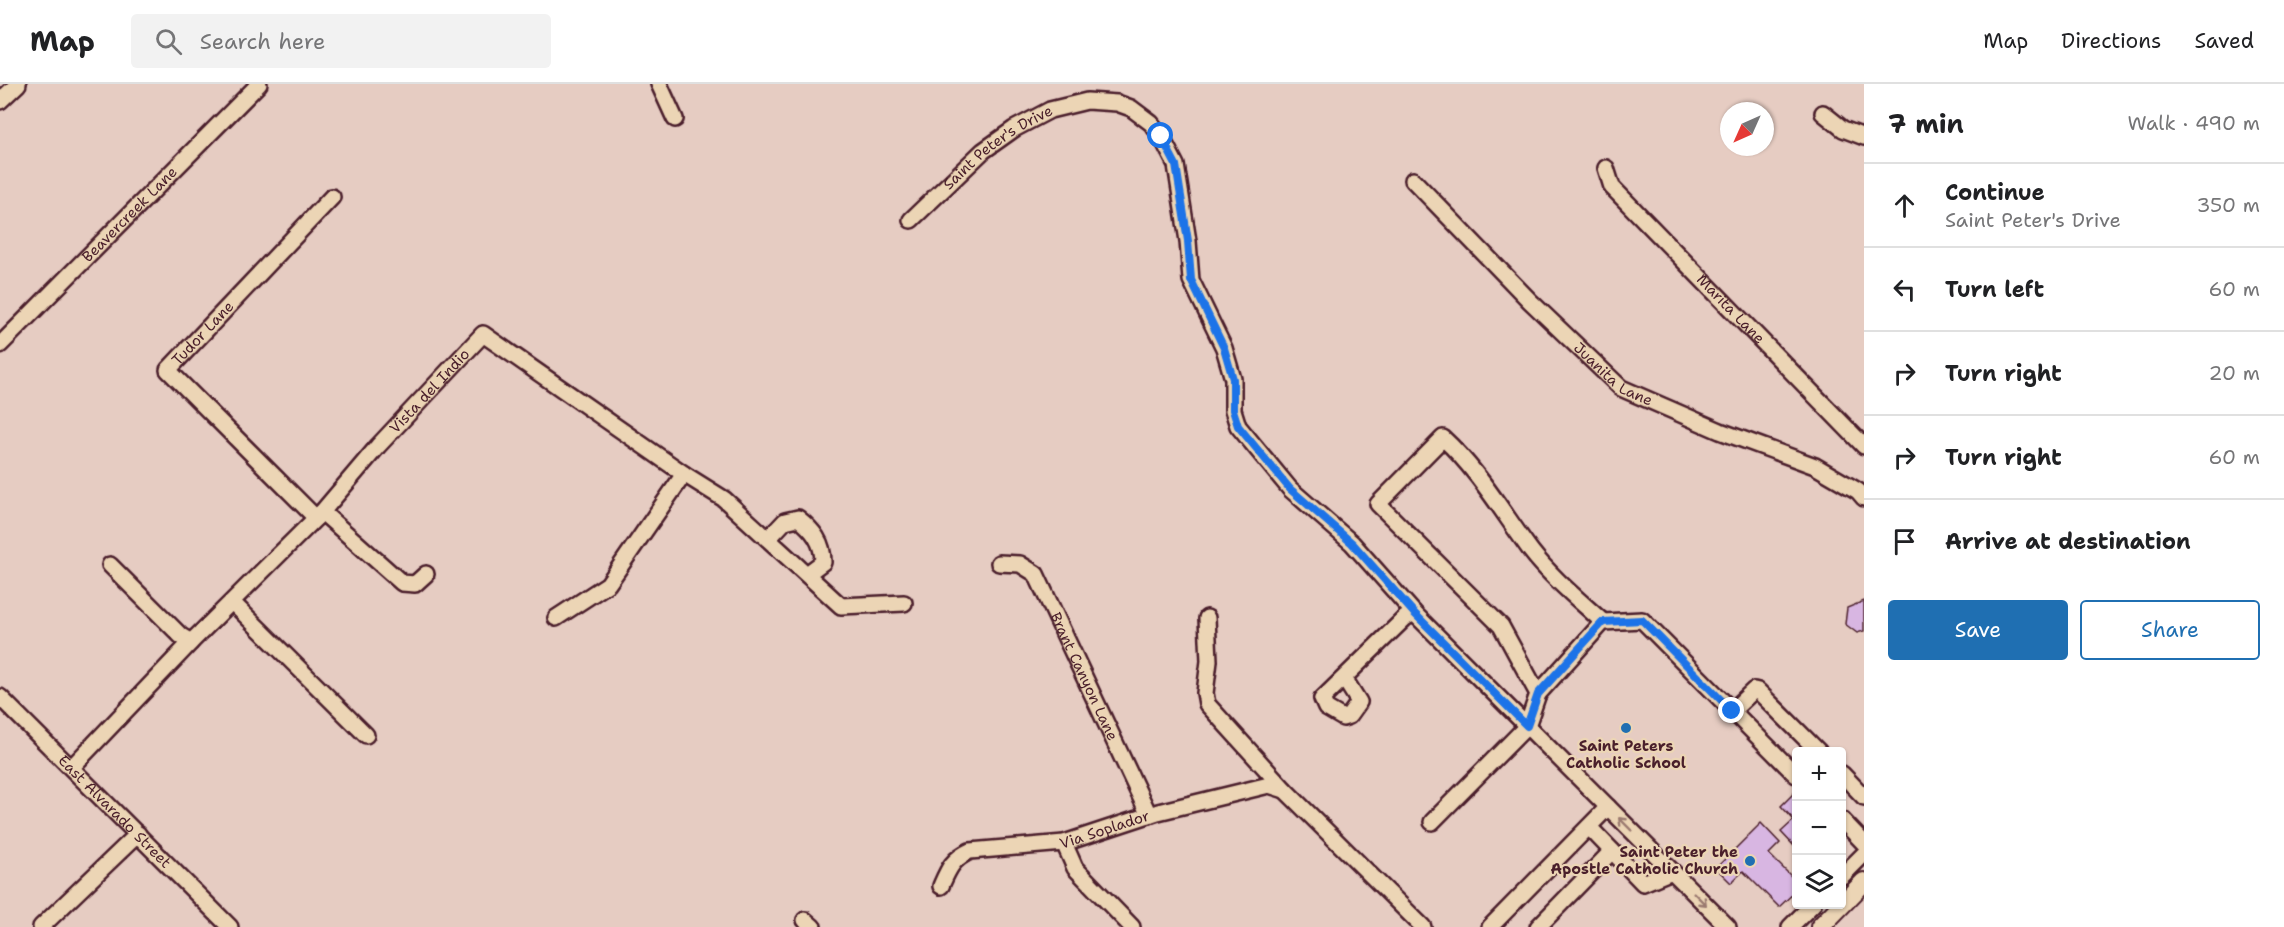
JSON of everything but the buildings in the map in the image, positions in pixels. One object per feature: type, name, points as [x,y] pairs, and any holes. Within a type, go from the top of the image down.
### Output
[{"type":"main road","points":[[1820,927],[1864,882]]},
{"type":"street","points":[[0,101],[18,84]]},
{"type":"street","name":"Beavercreek Lane","points":[[0,345],[260,84]]},
{"type":"street","points":[[659,84],[675,119]]},
{"type":"street","name":"Saint Peter's Drive","points":[[911,220],[982,151],[1014,129],[1050,110],[1087,101],[1117,103],[1131,108],[1151,123],[1161,136],[1176,165],[1188,241],[1191,280],[1224,348],[1233,379],[1233,410],[1238,426],[1290,489],[1352,543],[1414,613],[1728,927]]},
{"type":"street","points":[[1823,113],[1843,129],[1864,137]]},
{"type":"street","name":"Marita Lane","points":[[1606,168],[1612,187],[1864,446]]},
{"type":"street","name":"Juanita Lane","points":[[1413,180],[1621,388],[1720,431],[1815,466],[1858,491],[1864,498]]},
{"type":"street","name":"Tudor Lane","points":[[319,515],[168,370],[332,197]]},
{"type":"street","name":"Vista del Indio","points":[[72,767],[191,642],[319,515],[378,446],[483,334],[684,474]]},
{"type":"street","points":[[1538,694],[1501,626],[1378,504],[1443,438],[1481,481],[1533,553],[1603,622]]},
{"type":"street","points":[[556,618],[608,584],[684,474],[724,499],[842,606],[904,603]]},
{"type":"street","points":[[319,515],[402,583],[415,584],[426,574]]},
{"type":"street","points":[[768,539],[785,521],[798,518],[813,530],[823,550],[823,562],[807,574]]},
{"type":"street","name":"Brant Canyon Lane","points":[[999,562],[1020,564],[1036,574],[1149,815]]},
{"type":"street","points":[[111,565],[181,636],[191,642]]},
{"type":"street","points":[[232,602],[366,735]]},
{"type":"street","points":[[1344,678],[1414,613]]},
{"type":"street","points":[[1207,618],[1209,661],[1205,693],[1207,704],[1285,790],[1423,927]]},
{"type":"street","points":[[1432,822],[1527,726],[1538,694],[1603,622],[1642,620],[1792,770]]},
{"type":"street","points":[[1732,711],[1754,690],[1758,691],[1814,747]]},
{"type":"street","name":"East Alvarado Street","points":[[0,697],[230,927]]},
{"type":"street","points":[[1846,778],[1864,797]]},
{"type":"street","name":"Via Soplador","points":[[941,886],[950,865],[958,856],[970,851],[1064,843],[1149,815],[1269,785],[1285,790]]},
{"type":"street","points":[[1490,927],[1608,807]]},
{"type":"street","points":[[1846,824],[1864,843]]},
{"type":"street","points":[[1589,827],[1643,883],[1672,871]]},
{"type":"street","points":[[41,927],[138,834]]},
{"type":"street","points":[[1064,843],[1075,868],[1132,927]]},
{"type":"street","points":[[1538,927],[1612,850]]},
{"type":"street","points":[[1846,872],[1864,854]]},
{"type":"street","points":[[1790,927],[1808,909]]},
{"type":"place","name":"Saint Peters Catholic School","points":[[1626,728]]},
{"type":"place","name":"Saint Peter the Apostle Catholic Church","points":[[1750,861]]},
{"type":"route","points":[[1161,136],[1176,165],[1188,241],[1191,280],[1224,348],[1233,379],[1233,410],[1238,426],[1290,489],[1352,543],[1414,613],[1527,726],[1538,694],[1603,622],[1642,620],[1732,711]]}]
